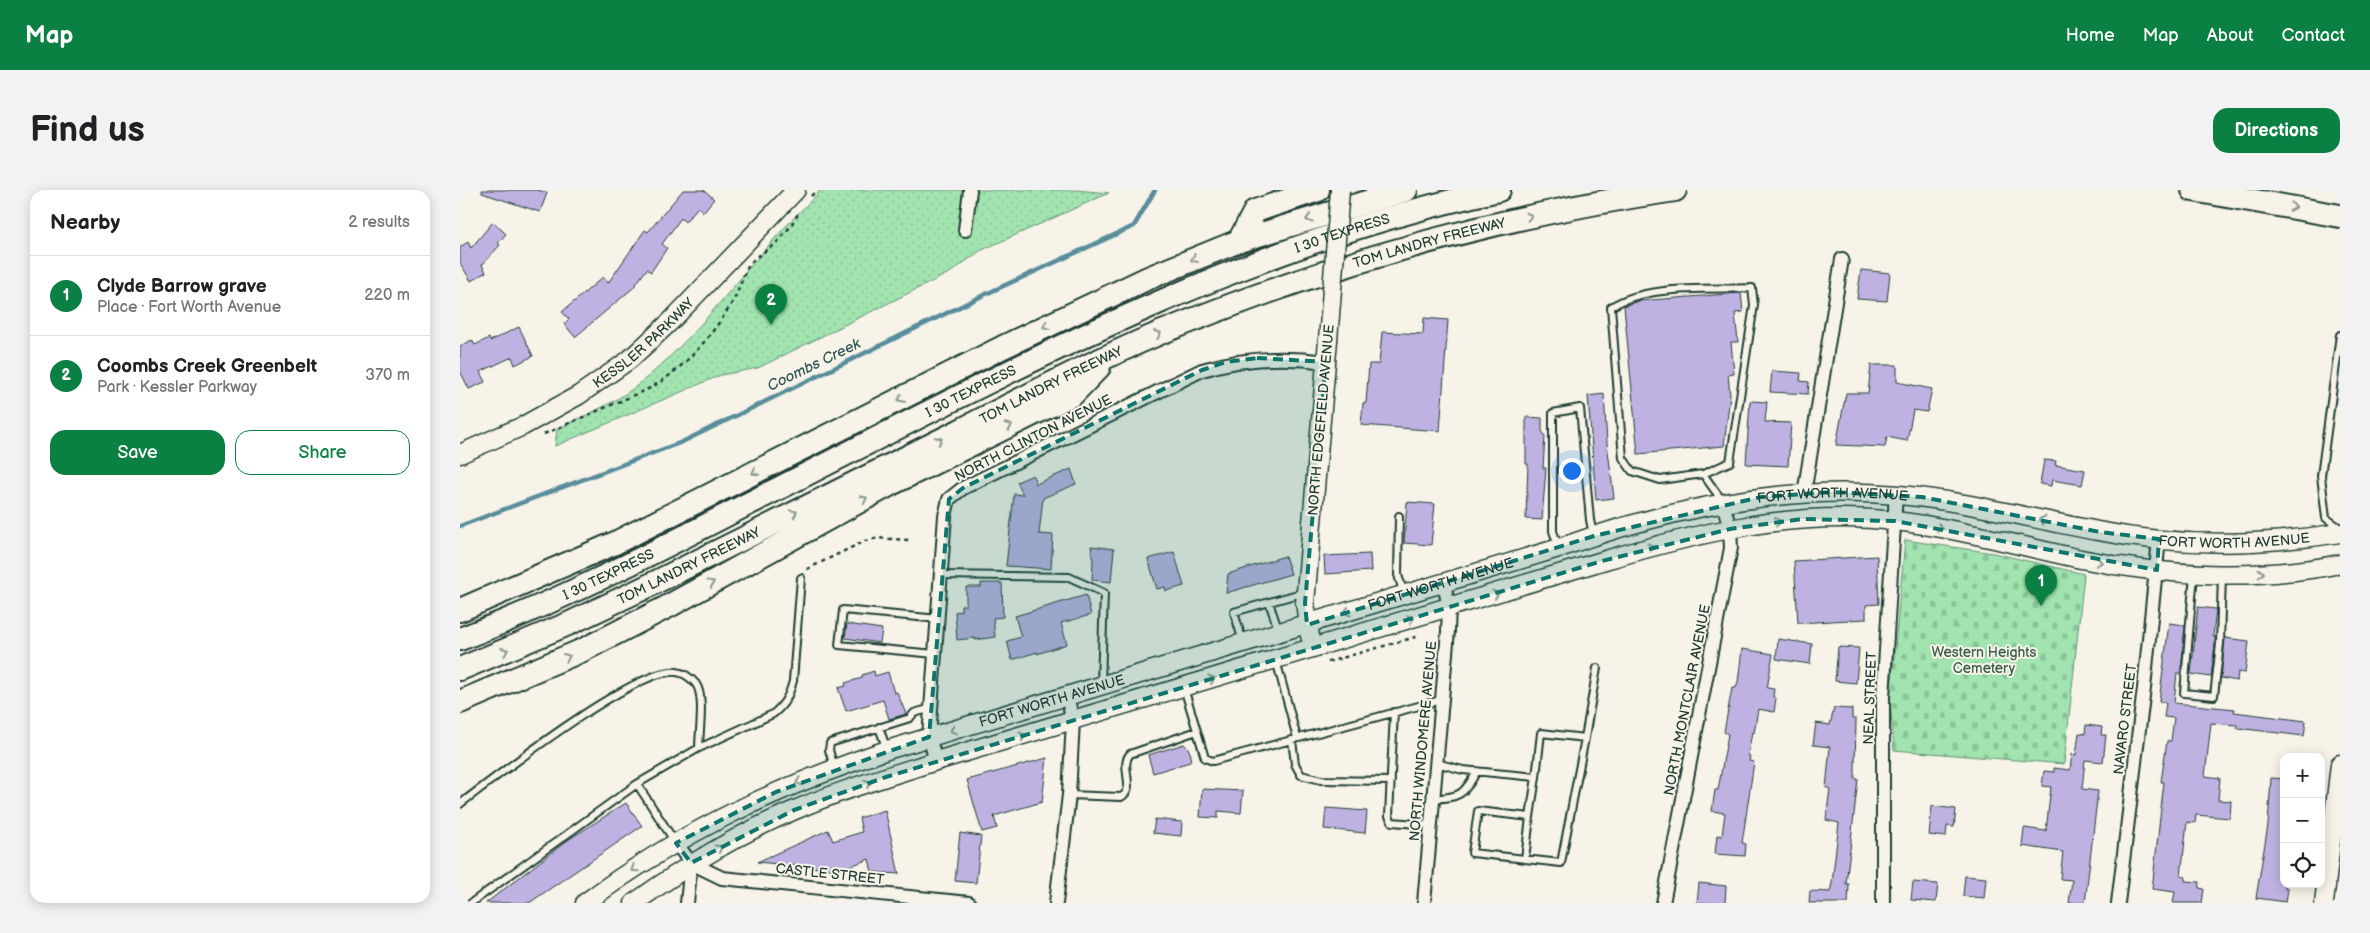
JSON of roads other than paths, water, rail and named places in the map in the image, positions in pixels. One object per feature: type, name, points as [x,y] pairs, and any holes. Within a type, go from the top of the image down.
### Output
[{"type":"highway","points":[[1239,240],[1255,211],[1318,190]]},
{"type":"highway","points":[[460,610],[613,544],[1076,312],[1148,278],[1239,240],[1406,190]]},
{"type":"highway","name":"I 30 TEXPRESS","points":[[460,639],[551,601],[643,558],[1080,336],[1177,294],[1293,248],[1378,220],[1499,190]]},
{"type":"highway","name":"TOM LANDRY FREEWAY","points":[[460,669],[568,624],[644,588],[1113,353],[1236,303],[1389,251],[1469,229],[1548,211],[1675,190]]},
{"type":"highway","points":[[2193,190],[2340,216]]},
{"type":"highway","points":[[460,702],[583,650],[667,607],[890,485],[1072,395],[1113,353]]},
{"type":"main road","name":"KESSLER PARKWAY","points":[[460,454],[523,426],[579,394],[629,360],[670,321],[796,190]]},
{"type":"main road","name":"NORTH EDGEFIELD AVENUE","points":[[1314,648],[1307,624],[1306,592],[1340,190]]},
{"type":"main road","name":"FORT WORTH AVENUE","points":[[586,903],[638,866],[736,809],[835,768],[929,737],[1101,687],[1594,536],[1723,503],[1761,497],[1832,492],[1896,494],[1993,509],[2100,532],[2197,543],[2251,544],[2298,540],[2340,533]]},
{"type":"main road","name":"FORT WORTH AVENUE","points":[[634,903],[691,863],[794,810],[840,792],[936,761],[1602,561],[1675,540],[1730,529],[1802,519],[1847,518],[1895,521],[1945,529],[2082,559],[2157,570],[2222,573],[2284,572],[2340,564]]},
{"type":"main road","points":[[1594,536],[1602,561]]},
{"type":"main road","points":[[2324,903],[2335,853],[2340,764]]},
{"type":"street","points":[[965,230],[970,190]]},
{"type":"street","points":[[1804,494],[1842,259]]},
{"type":"street","name":"NORTH CLINTON AVENUE","points":[[936,761],[929,737],[945,516],[949,499],[963,488],[1202,370],[1226,362],[1257,358],[1297,358],[1326,362]]},
{"type":"street","name":"NEAL STREET","points":[[1883,903],[1883,697],[1896,494]]},
{"type":"street","name":"NORTH MONTCLAIR AVENUE","points":[[1663,903],[1731,548],[1730,529],[1723,503]]},
{"type":"street","name":"NAVARO STREET","points":[[2118,903],[2160,539]]},
{"type":"street","name":"NORTH WINDOMERE AVENUE","points":[[1424,903],[1449,608],[1444,583]]},
{"type":"street","points":[[1056,903],[1069,795],[1073,721],[1067,696]]},
{"type":"street","points":[[676,843],[691,863],[687,903]]},
{"type":"street","name":"CASTLE STREET","points":[[691,863],[722,878],[969,903]]},
{"type":"lane","points":[[1752,288],[1754,305],[1730,462],[1703,474],[1660,480],[1632,472],[1623,458],[1611,307],[1623,299],[1664,292],[1752,288]]},
{"type":"lane","points":[[2340,335],[2321,476],[2326,518],[2340,528]]},
{"type":"lane","points":[[1559,548],[1553,531],[1554,414],[1580,408],[1590,520],[1594,536]]},
{"type":"lane","points":[[1703,474],[1723,503]]},
{"type":"lane","points":[[1399,516],[1398,575],[1404,595]]},
{"type":"lane","points":[[2194,572],[2184,693],[2214,696],[2220,644],[2222,573]]},
{"type":"lane","points":[[942,576],[1069,577],[1104,593],[1101,687]]},
{"type":"lane","points":[[472,903],[637,784],[699,748],[772,714],[790,696],[793,681],[801,578]]},
{"type":"lane","points":[[1244,643],[1234,612],[1306,592]]},
{"type":"lane","points":[[1269,602],[1279,633]]},
{"type":"lane","points":[[936,654],[839,645],[843,610],[939,619]]},
{"type":"lane","points":[[1276,660],[1294,739],[1295,764],[1301,775],[1321,780],[1391,781]]},
{"type":"lane","points":[[1530,817],[1478,811],[1472,853],[1561,864],[1597,668]]},
{"type":"lane","points":[[460,804],[587,711],[660,673],[677,672],[689,676],[697,685],[700,697],[699,748]]},
{"type":"lane","points":[[1184,688],[1205,758],[1212,761],[1441,700]]},
{"type":"lane","points":[[835,768],[829,750],[830,743],[910,718],[914,713],[932,708]]},
{"type":"lane","points":[[1394,712],[1389,816],[1392,822],[1430,825]]},
{"type":"lane","points":[[879,727],[887,750]]},
{"type":"lane","points":[[1069,795],[1121,797],[1126,795],[1128,790],[1126,761],[1130,754],[1197,731]]},
{"type":"lane","points":[[1525,859],[1541,733],[1585,738]]},
{"type":"lane","points":[[1436,763],[1477,771],[1536,777]]},
{"type":"lane","points":[[1432,799],[1451,797],[1466,790],[1477,771]]},
{"type":"lane","points":[[637,784],[676,843]]},
{"type":"waterway","name":"Coombs Creek","points":[[460,526],[682,442],[988,293],[1134,226],[1155,190]]},
{"type":"place","name":"Coombs Creek Greenbelt","points":[[771,325]]},
{"type":"place","name":"Clyde Barrow grave","points":[[2041,606]]},
{"type":"park label","name":"Western Heights Cemetery","points":[[1984,660]]}]
